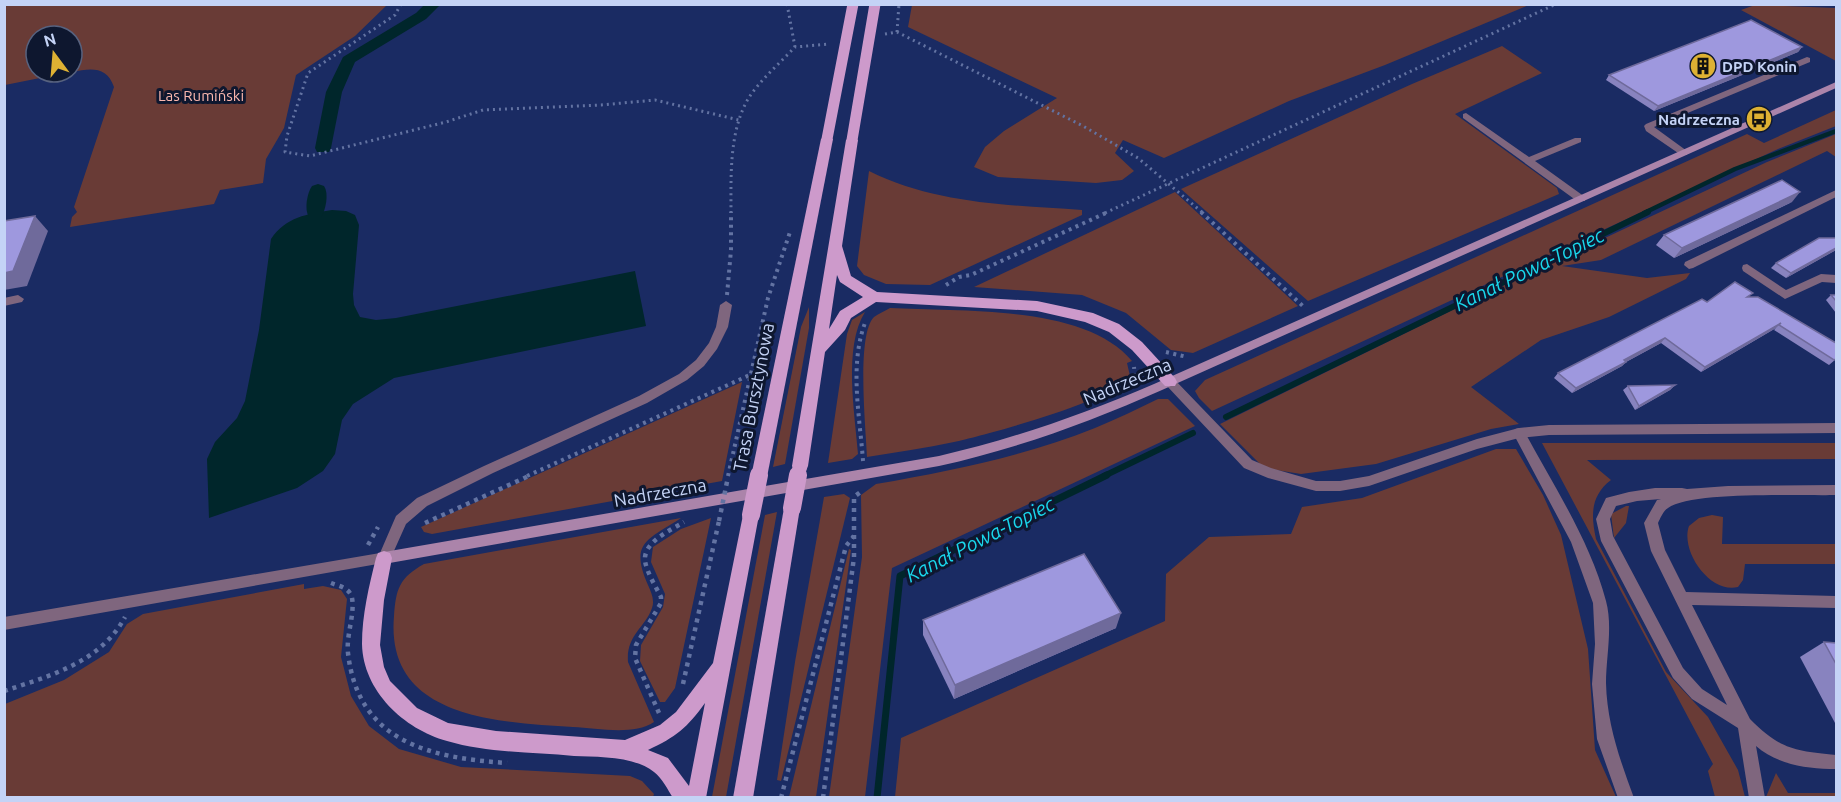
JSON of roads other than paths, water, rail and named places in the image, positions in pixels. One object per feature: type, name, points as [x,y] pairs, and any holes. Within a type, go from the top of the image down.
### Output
[{"type":"main road","name":"Trasa Bursztynowa","points":[[696,798],[720,667],[853,4]]},
{"type":"main road","points":[[743,798],[875,4]]},
{"type":"main road","points":[[835,246],[845,279],[878,297],[1037,306],[1088,317],[1114,328],[1137,346],[1170,382]]},
{"type":"main road","points":[[818,351],[840,326],[845,315],[878,297]]},
{"type":"main road","points":[[384,558],[375,600],[371,645],[375,667],[384,687],[410,714],[447,732],[496,740],[625,750],[661,765],[686,798]]},
{"type":"main road","points":[[625,750],[667,732],[683,718],[720,667]]},
{"type":"street","points":[[1684,153],[1651,131],[1649,126],[1807,60]]},
{"type":"street","name":"Nadrzeczna","points":[[384,558],[864,468],[959,457],[1029,438],[1079,421],[1170,382],[1836,85]]},
{"type":"street","points":[[1466,116],[1581,199]]},
{"type":"street","points":[[1527,161],[1578,140]]},
{"type":"street","points":[[1689,265],[1836,193]]},
{"type":"street","points":[[1747,268],[1785,295],[1821,278],[1836,279]]},
{"type":"street","points":[[4,302],[18,299]]},
{"type":"street","points":[[4,624],[384,558],[401,520],[422,502],[683,377],[702,360],[718,339],[725,321],[726,305]]},
{"type":"street","points":[[1170,382],[1248,464],[1268,473],[1316,486],[1340,486],[1369,481],[1448,453],[1519,433],[1549,430],[1836,428]]},
{"type":"street","points":[[1519,433],[1577,542],[1600,603],[1602,644],[1599,684],[1605,739],[1626,798]]},
{"type":"street","points":[[1836,490],[1652,493],[1611,502],[1603,519],[1606,537],[1678,673],[1697,694],[1744,724],[1762,744],[1778,753],[1811,761],[1836,762]]},
{"type":"street","points":[[1689,494],[1662,504],[1651,523],[1658,551],[1744,724],[1757,798]]},
{"type":"street","points":[[1681,597],[1836,602]]},
{"type":"waterway","points":[[323,148],[334,92],[348,60],[421,16],[434,4]]},
{"type":"waterway","name":"Kanał Powa-Topiec","points":[[1644,213],[1735,169],[1836,131]]},
{"type":"waterway","points":[[315,213],[318,190]]},
{"type":"waterway","name":"Kanał Powa-Topiec","points":[[1226,417],[1648,212]]},
{"type":"waterway","name":"Kanał Powa-Topiec","points":[[1104,476],[1193,433]]},
{"type":"waterway","name":"Kanał Powa-Topiec","points":[[877,798],[900,576],[1107,475]]},
{"type":"place","name":"DPD Konin","points":[[1703,66]]},
{"type":"place","name":"Nadrzeczna","points":[[1759,119]]},
{"type":"park label","name":"Las Rumiński","points":[[201,95]]}]
